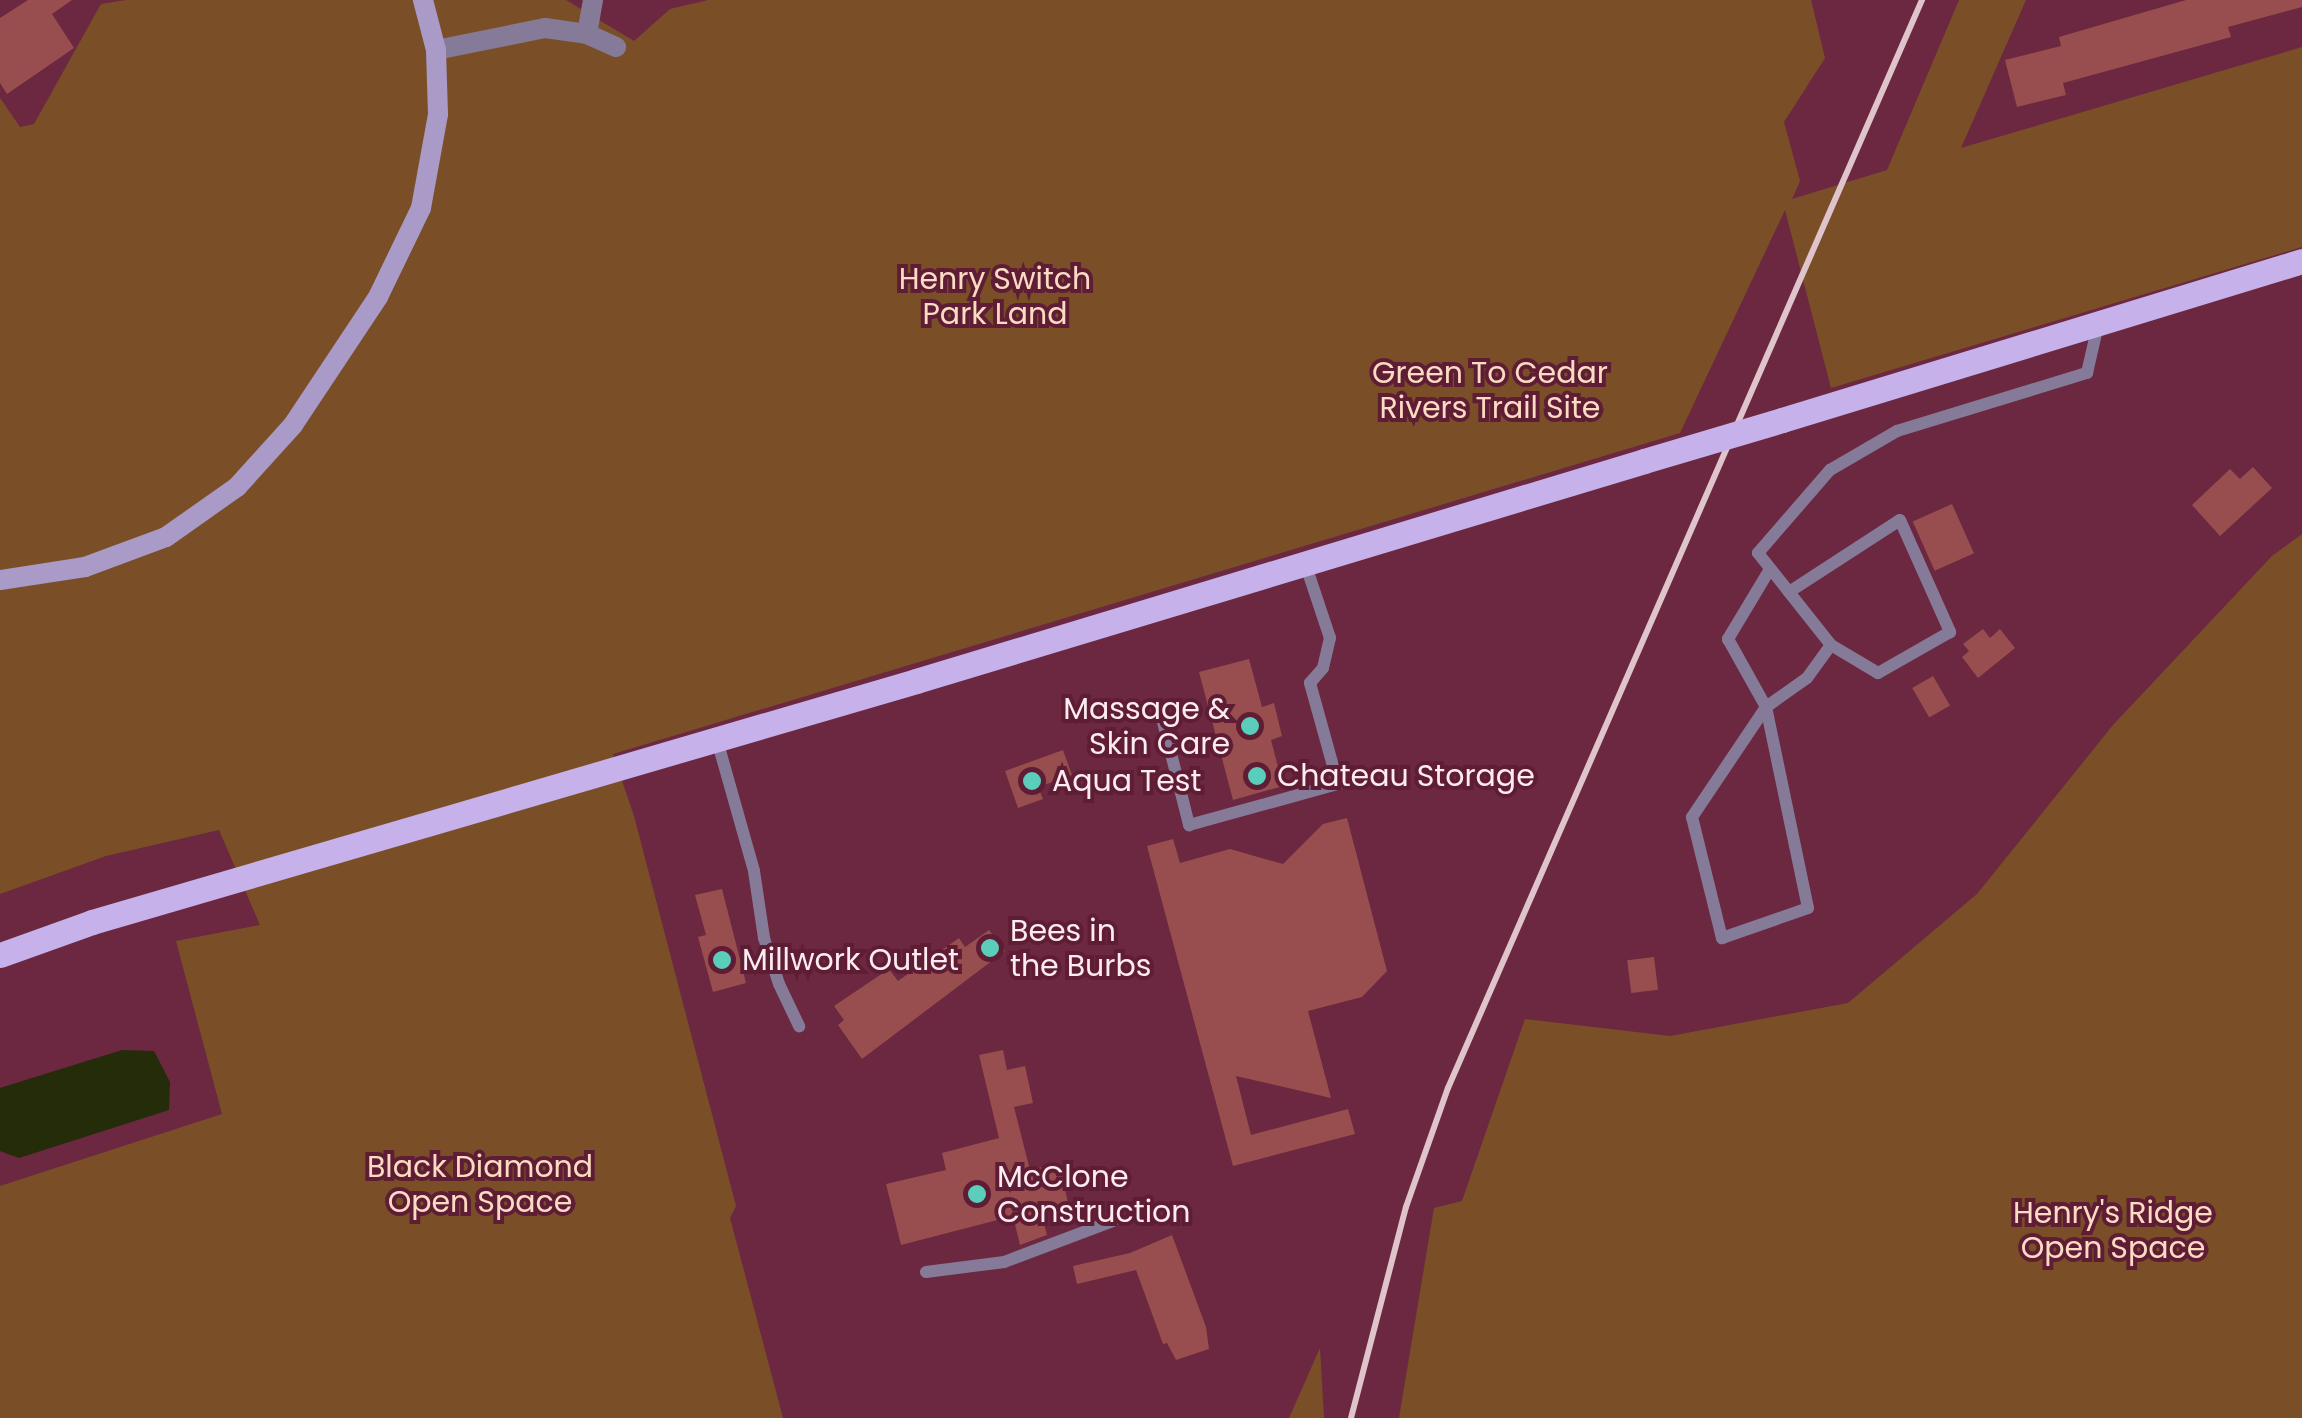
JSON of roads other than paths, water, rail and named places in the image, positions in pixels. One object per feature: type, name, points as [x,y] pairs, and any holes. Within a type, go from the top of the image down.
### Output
[{"type":"main road","points":[[0,956],[109,917],[718,740],[2302,261]]},
{"type":"street","points":[[0,580],[85,567],[166,537],[237,487],[293,425],[378,297],[413,230],[435,148],[436,50],[423,0]]},
{"type":"street","points":[[587,34],[593,0]]},
{"type":"street","points":[[436,50],[534,30],[587,34],[616,48]]},
{"type":"lane","points":[[1789,592],[1900,520],[1950,632],[1878,673],[1831,645],[1789,592],[1770,568],[1758,552],[1830,470],[1898,431],[2087,373],[2098,325]]},
{"type":"lane","points":[[1160,710],[1190,825],[1338,784],[1310,683],[1323,668],[1330,638],[1304,563]]},
{"type":"lane","points":[[1770,568],[1728,639],[1766,707],[1808,908],[1722,938],[1692,816],[1766,707],[1807,678],[1831,645]]},
{"type":"lane","points":[[718,740],[754,872],[764,938],[778,984],[800,1026]]},
{"type":"lane","points":[[926,1272],[1004,1262],[1113,1220]]},
{"type":"railway","points":[[1351,1418],[1406,1207],[1448,1088],[1922,0]]},
{"type":"place","name":"Massage & Skin Care","points":[[1250,726]]},
{"type":"place","name":"Chateau Storage","points":[[1257,776]]},
{"type":"place","name":"Aqua Test","points":[[1032,781]]},
{"type":"place","name":"Bees in the Burbs","points":[[990,948]]},
{"type":"place","name":"Millwork Outlet","points":[[722,960]]},
{"type":"place","name":"McClone Construction","points":[[977,1194]]},
{"type":"park label","name":"Henry Switch Park Land","points":[[995,296]]},
{"type":"park label","name":"Green To Cedar Rivers Trail Site","points":[[1490,390]]},
{"type":"park label","name":"Black Diamond Open Space","points":[[480,1184]]},
{"type":"park label","name":"Henry's Ridge Open Space","points":[[2113,1230]]}]
